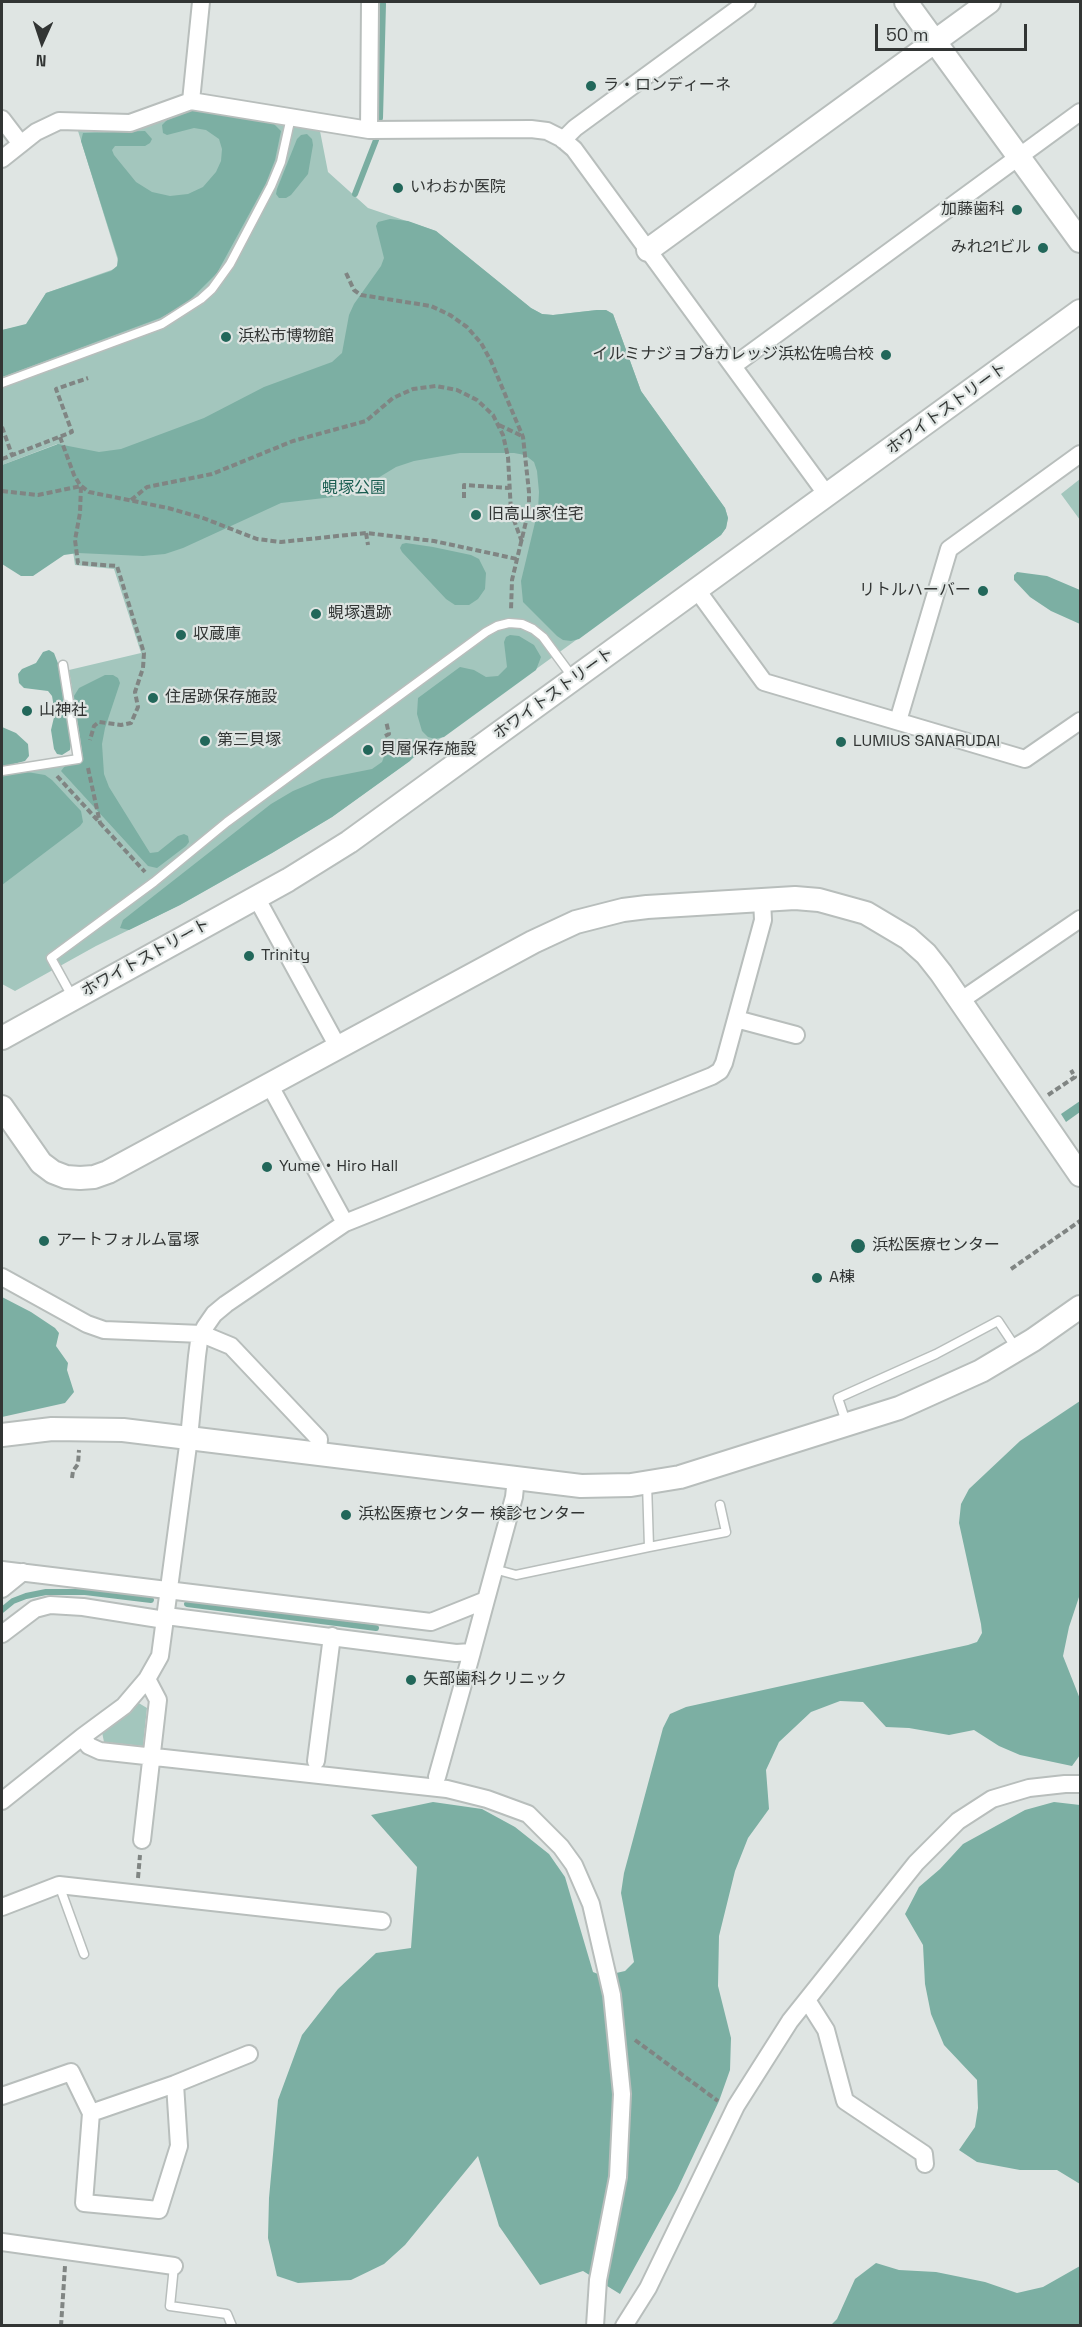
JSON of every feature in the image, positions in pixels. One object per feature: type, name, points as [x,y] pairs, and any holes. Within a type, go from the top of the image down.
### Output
[{"type":"street","points":[[191,101],[201,2]]},
{"type":"street","points":[[369,130],[370,2]]},
{"type":"street","points":[[563,140],[575,128],[747,2]]},
{"type":"street","points":[[906,2],[1080,242]]},
{"type":"street","points":[[648,250],[989,2]]},
{"type":"street","points":[[2,159],[47,125],[59,122],[130,123],[191,101],[369,130],[531,129],[547,131],[563,140],[574,150],[827,495]]},
{"type":"street","points":[[733,366],[1080,112]]},
{"type":"street","points":[[2,119],[21,144]]},
{"type":"street","name":"ホワイトストリート","points":[[2,1038],[256,897],[370,827],[1080,311]]},
{"type":"street","points":[[898,721],[949,549],[1080,454]]},
{"type":"street","points":[[697,590],[764,682],[1025,759],[1080,721]]},
{"type":"street","points":[[256,897],[338,1047]]},
{"type":"street","points":[[2,1107],[41,1163],[53,1172],[66,1177],[94,1177],[108,1172],[533,942],[576,922],[623,910],[647,907],[795,898],[819,900],[866,913],[908,938],[926,954],[1080,1175]]},
{"type":"street","points":[[2,1801],[124,1706],[147,1679],[160,1656],[189,1438],[196,1356],[202,1334],[214,1314],[345,1223],[720,1071],[763,920],[762,900]]},
{"type":"street","points":[[960,1001],[1080,919]]},
{"type":"street","points":[[736,1018],[796,1035]]},
{"type":"street","points":[[269,1084],[345,1223]]},
{"type":"street","points":[[2,1277],[87,1324],[104,1330],[202,1334],[231,1346],[319,1439],[318,1454]]},
{"type":"street","points":[[2,1435],[52,1429],[87,1428],[189,1438],[582,1486],[647,1483],[680,1477],[847,1426],[930,1396],[1017,1350],[1080,1307]]},
{"type":"street","points":[[437,1777],[486,1600],[516,1478]]},
{"type":"street","points":[[2,1570],[431,1622],[486,1600]]},
{"type":"street","points":[[2,1589],[23,1572]]},
{"type":"street","points":[[2,1634],[35,1609],[50,1605],[332,1636],[456,1653],[472,1652]]},
{"type":"street","points":[[316,1761],[332,1636]]},
{"type":"street","points":[[142,1839],[158,1700],[147,1679]]},
{"type":"street","points":[[82,1737],[89,1746],[99,1751],[447,1789],[487,1799],[528,1814],[561,1847],[574,1865],[591,1904],[612,1995],[622,2094],[618,2177],[597,2280],[595,2325]]},
{"type":"street","points":[[624,2325],[648,2288],[734,2112],[790,2021],[916,1863],[958,1821],[992,1799],[1029,1788],[1080,1784]]},
{"type":"street","points":[[2,1907],[59,1885],[382,1921]]},
{"type":"street","points":[[807,2000],[826,2030],[845,2101],[924,2154],[925,2164]]},
{"type":"street","points":[[91,2113],[175,2084],[249,2054]]},
{"type":"street","points":[[3,2092],[71,2072],[91,2113],[84,2203],[159,2210],[178,2146],[175,2084]]},
{"type":"street","points":[[2,2242],[174,2266]]},
{"type":"lane","points":[[2,383],[162,324],[201,299],[212,289],[230,264],[272,186],[281,162],[291,117]]},
{"type":"lane","points":[[73,998],[51,958],[154,882],[227,822],[486,632],[496,626],[511,623],[528,627],[543,637],[574,679]]},
{"type":"lane","points":[[2,771],[78,759],[63,665]]},
{"type":"lane","points":[[847,1426],[838,1398],[936,1354],[998,1321],[1017,1350]]},
{"type":"lane","points":[[647,1483],[649,1547]]},
{"type":"lane","points":[[494,1569],[516,1575],[726,1532],[720,1505]]},
{"type":"lane","points":[[59,1885],[84,1954]]},
{"type":"lane","points":[[174,2266],[170,2306],[226,2314],[232,2325]]},
{"type":"path","points":[[346,273],[354,290],[361,295],[431,306],[450,315],[467,327],[481,343],[492,361],[523,437],[529,492],[529,509],[512,580],[511,623]]},
{"type":"path","points":[[2,459],[72,432],[56,389],[88,378]]},
{"type":"path","points":[[131,500],[147,487],[212,474],[294,441],[366,422],[393,398],[413,389],[436,386],[457,390],[477,400],[493,415],[503,435],[508,457],[511,512],[522,542]]},
{"type":"path","points":[[498,425],[523,437]]},
{"type":"path","points":[[2,427],[12,454]]},
{"type":"path","points":[[60,437],[74,475],[81,486],[89,492],[203,518],[269,542],[366,533],[434,541],[517,559]]},
{"type":"path","points":[[464,498],[464,485],[509,488]]},
{"type":"path","points":[[2,491],[38,495],[81,486]]},
{"type":"path","points":[[81,486],[80,513],[75,540],[78,563],[117,566],[145,661],[135,687],[138,707],[135,719],[126,724],[99,723],[94,726],[90,741]]},
{"type":"path","points":[[366,533],[368,545]]},
{"type":"path","points":[[386,718],[389,734],[386,736]]},
{"type":"path","points":[[87,762],[100,823]]},
{"type":"path","points":[[46,765],[154,882]]},
{"type":"path","points":[[1045,1097],[1076,1077],[1071,1070]]},
{"type":"path","points":[[1011,1269],[1080,1221]]},
{"type":"path","points":[[72,1478],[73,1471],[78,1464],[79,1443]]},
{"type":"path","points":[[136,1893],[142,1839]]},
{"type":"path","points":[[658,2057],[734,2112]]},
{"type":"path","points":[[61,2325],[66,2251]]},
{"type":"green space","name":"蜆塚公園","points":[[192,110],[320,131],[328,172],[368,208],[436,231],[531,308],[542,314],[606,310],[613,314],[641,391],[725,508],[728,518],[726,528],[721,535],[332,817],[180,905],[96,946],[15,991],[2,984],[2,776],[82,762],[69,670],[141,653],[114,569],[75,565],[57,444],[2,465],[2,330],[27,325],[46,293],[120,267],[78,131],[131,132]]},
{"type":"green space","points":[[192,110],[274,124],[281,131],[275,160],[266,183],[217,273],[186,304],[160,318],[2,377],[2,330],[26,324],[46,293],[111,271],[117,266],[118,258],[81,141],[83,133],[145,131],[152,139],[150,143],[145,146],[115,146],[112,150],[114,155],[136,182],[152,192],[170,196],[188,194],[203,187],[216,172],[221,161],[222,149],[219,139],[206,130],[194,128],[167,135],[163,133],[162,125],[167,120]]},
{"type":"green space","points":[[307,134],[312,139],[313,145],[308,174],[291,195],[279,198],[276,194],[277,189],[297,139]]},
{"type":"green space","points":[[390,219],[408,221],[436,231],[531,308],[542,314],[606,310],[613,314],[641,391],[725,508],[728,518],[726,528],[721,535],[579,639],[571,641],[557,636],[523,602],[521,581],[538,510],[539,492],[534,462],[525,455],[514,453],[460,453],[414,461],[396,467],[350,495],[281,503],[165,554],[143,556],[78,553],[64,555],[33,576],[21,576],[2,564],[2,465],[58,444],[99,452],[121,449],[204,418],[264,387],[332,362],[342,353],[349,315],[354,304],[381,266],[384,258],[376,226],[378,222]]},
{"type":"green space","points":[[1080,479],[1080,520],[1061,494]]},
{"type":"green space","points":[[406,543],[471,555],[479,559],[486,573],[485,589],[478,599],[469,605],[455,605],[446,599],[402,552],[400,548]]},
{"type":"green space","points":[[1017,572],[1047,576],[1080,590],[1080,624],[1051,611],[1030,597],[1014,580]]},
{"type":"green space","points":[[510,635],[519,636],[534,645],[541,657],[536,670],[444,737],[435,739],[428,737],[422,731],[417,714],[418,698],[460,667],[474,670],[486,677],[498,676],[507,667],[504,642]]},
{"type":"green space","points":[[49,650],[54,653],[59,666],[71,744],[70,750],[62,755],[57,754],[54,749],[51,730],[55,713],[52,696],[48,691],[24,688],[19,683],[18,674],[22,669],[36,663],[43,652]]},
{"type":"green space","points":[[105,675],[113,675],[120,683],[102,744],[104,774],[109,787],[150,853],[158,852],[178,836],[184,834],[188,836],[189,842],[186,846],[157,868],[148,866],[61,771],[65,766],[82,762],[83,758],[74,696],[79,688]]},
{"type":"green space","points":[[2,727],[16,733],[28,744],[29,756],[25,761],[2,767]]},
{"type":"green space","points":[[407,738],[414,741],[416,747],[415,755],[410,761],[332,817],[180,905],[129,930],[120,928],[123,920],[271,804],[293,791],[322,779],[372,769],[382,762],[388,746],[399,739]]},
{"type":"green space","points":[[27,772],[45,775],[52,780],[81,811],[83,822],[2,885],[2,776]]},
{"type":"green space","points":[[2,1297],[31,1312],[59,1333],[56,1346],[68,1363],[67,1370],[74,1392],[65,1403],[2,1417]]},
{"type":"green space","points":[[1080,1401],[1080,1594],[1069,1627],[1063,1656],[1080,1699],[1080,1755],[1072,1766],[1020,1755],[999,1746],[974,1730],[949,1735],[909,1728],[886,1727],[863,1702],[840,1701],[811,1712],[779,1742],[766,1770],[769,1809],[748,1838],[735,1871],[719,1936],[718,1986],[731,2038],[730,2070],[719,2101],[677,2190],[620,2294],[583,2271],[540,2285],[499,2226],[478,2156],[405,2245],[384,2264],[351,2280],[298,2283],[277,2276],[268,2238],[269,2198],[278,2100],[302,2035],[338,1989],[376,1953],[411,1948],[417,1867],[371,1815],[433,1802],[482,1809],[515,1827],[549,1854],[565,1877],[593,1972],[603,1976],[625,1971],[634,1962],[621,1893],[624,1873],[663,1728],[670,1714],[686,1707],[977,1642],[982,1633],[981,1624],[959,1523],[961,1504],[969,1489],[1020,1441]]},
{"type":"green space","points":[[137,1702],[147,1708],[143,1746],[104,1742],[102,1732]]},
{"type":"green space","points":[[1054,1802],[1080,1805],[1080,2184],[1057,2170],[1020,2170],[977,2162],[959,2150],[975,2127],[978,2108],[977,2080],[944,2045],[931,2014],[925,1984],[923,1945],[905,1914],[919,1887],[940,1869],[963,1844],[1025,1810]]},
{"type":"green space","points":[[876,2263],[899,2270],[936,2272],[985,2282],[1017,2293],[1043,2287],[1080,2266],[1080,2325],[831,2325],[837,2319],[855,2279]]},
{"type":"shaded area","points":[[1080,1101],[1080,1112],[1066,1122],[1061,1114]]},
{"type":"waterway","points":[[380,118],[383,4]]},
{"type":"waterway","points":[[355,194],[376,140]]},
{"type":"waterway","points":[[2,1610],[13,1601],[46,1592],[85,1592],[151,1600]]},
{"type":"waterway","points":[[187,1604],[376,1628]]},
{"type":"place","name":"ラ・ロンディーネ","points":[[591,86]]},
{"type":"place","name":"いわおか医院","points":[[398,188]]},
{"type":"place","name":"加藤歯科","points":[[1017,210]]},
{"type":"place","name":"みれ21ビル","points":[[1043,248]]},
{"type":"place","name":"浜松市博物館","points":[[226,337]]},
{"type":"place","name":"イルミナジョブ&カレッジ浜松佐鳴台校","points":[[886,355]]},
{"type":"place","name":"旧高山家住宅","points":[[476,515]]},
{"type":"place","name":"リトルハーバー","points":[[983,591]]},
{"type":"place","name":"蜆塚遺跡","points":[[316,614]]},
{"type":"place","name":"収蔵庫","points":[[181,635]]},
{"type":"place","name":"住居跡保存施設","points":[[153,698]]},
{"type":"place","name":"山神社","points":[[27,711]]},
{"type":"place","name":"第三貝塚","points":[[205,741]]},
{"type":"place","name":"LUMIUS SANARUDAI","points":[[841,742]]},
{"type":"place","name":"貝層保存施設","points":[[368,750]]},
{"type":"place","name":"Trinity","points":[[249,956]]},
{"type":"place","name":"Yume・Hiro Hall","points":[[267,1167]]},
{"type":"place","name":"アートフォルム富塚","points":[[44,1241]]},
{"type":"place","name":"浜松医療センター","points":[[858,1246]]},
{"type":"place","name":"A棟","points":[[817,1278]]},
{"type":"place","name":"浜松医療センター 検診センター","points":[[346,1515]]},
{"type":"place","name":"矢部歯科クリニック","points":[[411,1680]]}]
